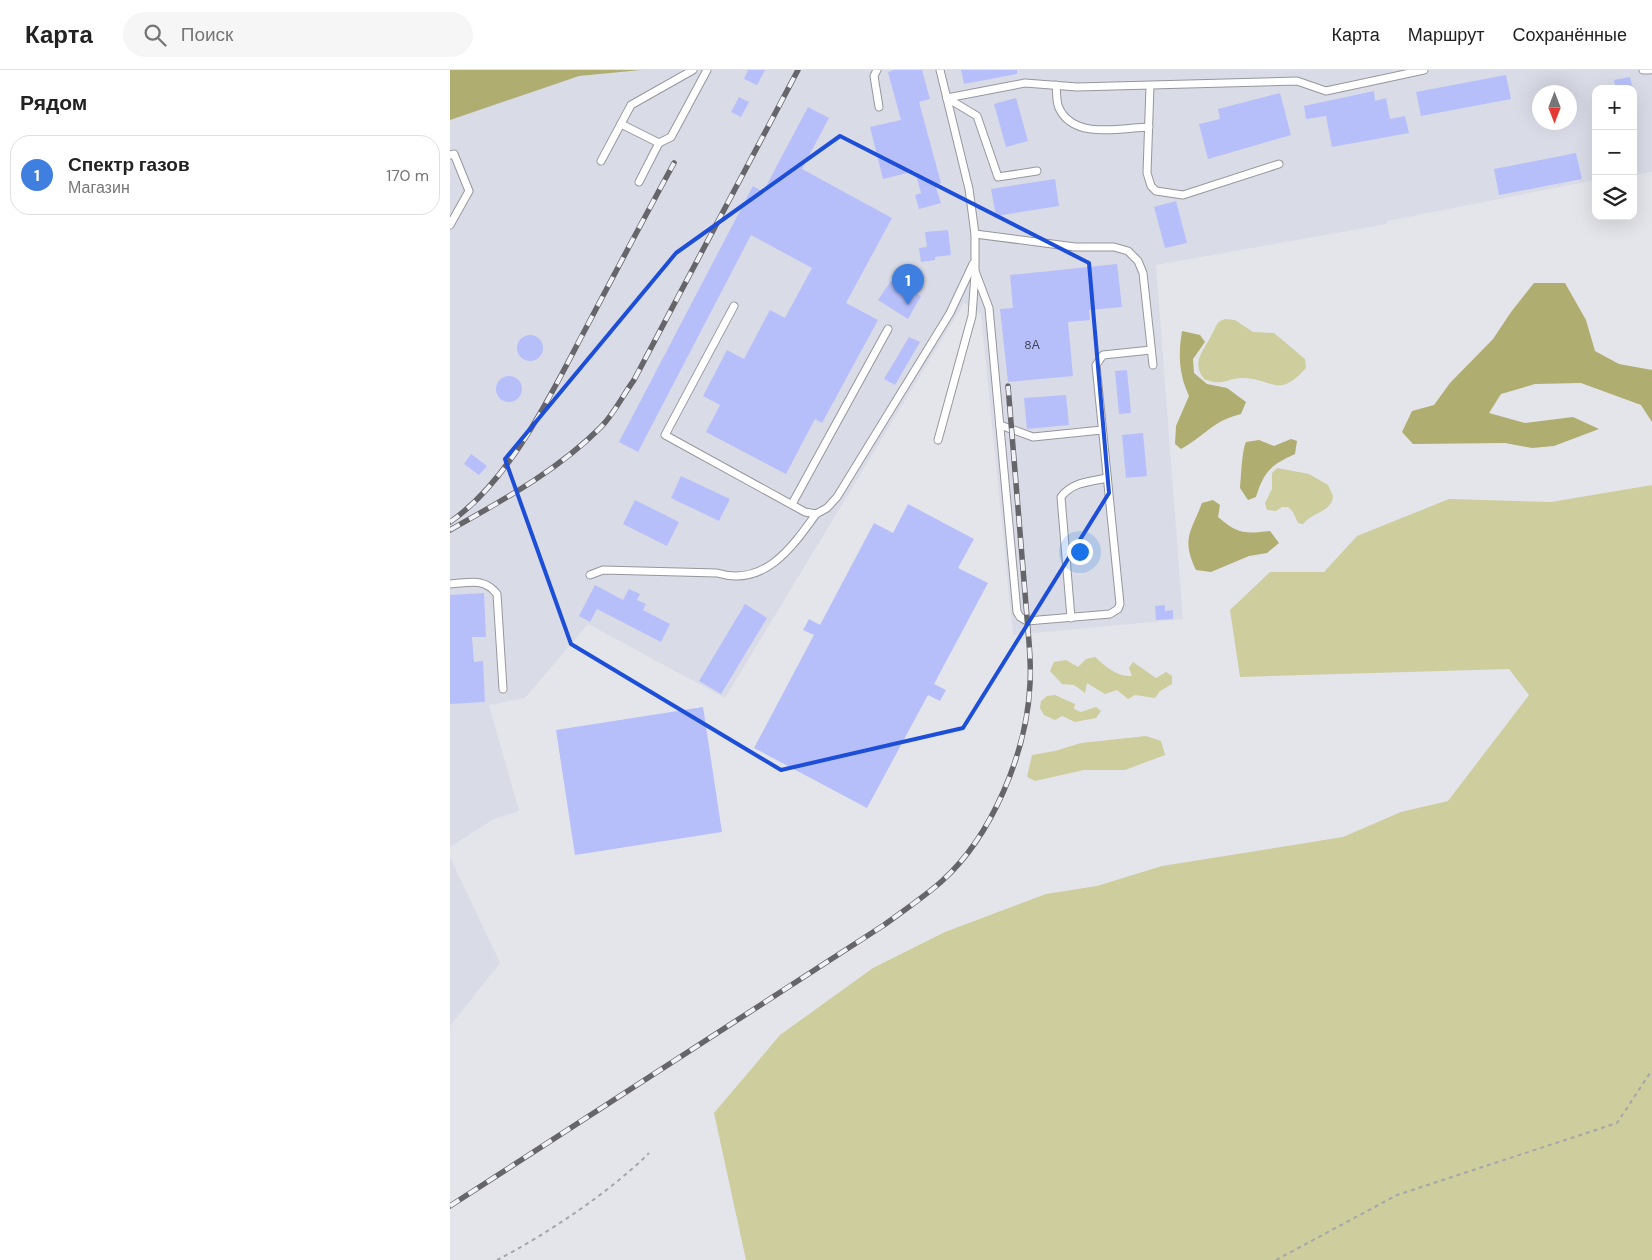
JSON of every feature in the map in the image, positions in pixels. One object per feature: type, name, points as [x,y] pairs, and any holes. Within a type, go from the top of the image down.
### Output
[{"type":"lane","points":[[601,161],[631,105],[693,70]]},
{"type":"lane","points":[[639,182],[659,143],[671,137],[707,70]]},
{"type":"lane","points":[[877,70],[874,76],[879,107]]},
{"type":"lane","points":[[938,440],[972,316],[975,271],[975,234],[969,189],[940,70]]},
{"type":"lane","points":[[947,98],[1025,83],[1150,86],[1297,81],[1326,91],[1424,70]]},
{"type":"lane","points":[[1643,70],[1650,70]]},
{"type":"lane","points":[[1056,85],[1058,106],[1065,118],[1076,127],[1094,129],[1149,127]]},
{"type":"lane","points":[[1150,86],[1147,173],[1151,186],[1156,191],[1183,195],[1279,164]]},
{"type":"lane","points":[[947,98],[977,116],[998,177],[1037,171]]},
{"type":"lane","points":[[621,124],[659,143]]},
{"type":"lane","points":[[450,155],[454,154],[469,191],[450,224]]},
{"type":"lane","points":[[975,234],[1075,247],[1114,247],[1128,251],[1138,262],[1143,273],[1152,365]]},
{"type":"lane","points":[[590,575],[603,570],[717,573],[733,578],[746,577],[766,568],[792,547],[816,514],[827,508],[837,497],[950,313],[975,261]]},
{"type":"lane","points":[[975,271],[989,308],[1017,612],[1020,617],[1030,622],[1110,614],[1115,612],[1120,604],[1096,365],[1098,359],[1110,354],[1151,350]]},
{"type":"lane","points":[[734,306],[665,435],[805,512],[816,514]]},
{"type":"lane","points":[[792,504],[888,328]]},
{"type":"lane","points":[[1000,425],[1033,437],[1102,430]]},
{"type":"lane","points":[[1071,618],[1061,497],[1068,488],[1107,478]]},
{"type":"lane","points":[[450,584],[479,582],[490,585],[497,594],[503,690]]},
{"type":"path","points":[[1276,1260],[1397,1196],[1616,1123],[1652,1070]]},
{"type":"path","points":[[497,1260],[519,1249],[624,1177],[648,1153]]},
{"type":"highlighted area","points":[[840,136],[1089,263],[1109,493],[963,728],[781,770],[571,644],[505,459],[676,253]]},
{"type":"shaded area","points":[[450,70],[1652,70],[1652,172],[1637,174],[1637,85],[1592,85],[1592,181],[1387,221],[1387,224],[1156,265],[1183,619],[1013,635],[981,314],[964,303],[725,698],[588,624],[525,698],[489,705],[519,811],[492,820],[450,847]]},
{"type":"shaded area","points":[[450,70],[641,70],[579,76],[450,120]]},
{"type":"shaded area","points":[[1534,283],[1565,283],[1586,320],[1595,351],[1619,364],[1652,370],[1652,422],[1641,405],[1581,383],[1535,384],[1501,394],[1489,413],[1525,423],[1573,417],[1599,429],[1554,446],[1532,448],[1505,443],[1413,444],[1402,432],[1412,411],[1434,405],[1450,383],[1493,339]]},
{"type":"shaded area","points":[[1182,331],[1200,335],[1205,342],[1193,359],[1194,373],[1207,384],[1227,388],[1246,402],[1241,414],[1216,425],[1181,449],[1175,444],[1176,426],[1189,396],[1180,364]]},
{"type":"shaded area","points":[[1291,439],[1297,441],[1295,454],[1274,466],[1262,481],[1256,497],[1248,500],[1240,488],[1246,442],[1259,440],[1274,446]]},
{"type":"shaded area","points":[[1213,500],[1220,505],[1218,517],[1231,527],[1242,532],[1270,531],[1279,543],[1267,553],[1249,556],[1211,572],[1196,570],[1189,551],[1189,536],[1202,503]]},
{"type":"shaded area","points":[[450,857],[500,963],[450,1026]]},
{"type":"green space","points":[[1225,319],[1235,320],[1253,332],[1274,333],[1305,359],[1306,368],[1296,378],[1281,385],[1242,378],[1220,382],[1204,379],[1200,373],[1198,362],[1216,326]]},
{"type":"green space","points":[[1277,468],[1309,474],[1328,485],[1333,496],[1332,501],[1326,508],[1303,524],[1298,523],[1293,512],[1288,507],[1282,507],[1276,511],[1267,510],[1265,503],[1272,489],[1272,473]]},
{"type":"green space","points":[[1652,485],[1652,1260],[746,1260],[714,1113],[780,1035],[873,968],[945,932],[1046,894],[1097,886],[1162,866],[1343,837],[1401,812],[1448,801],[1529,695],[1509,669],[1240,677],[1230,610],[1270,572],[1324,572],[1357,536],[1449,499],[1551,502]]},
{"type":"green space","points":[[1095,657],[1108,668],[1121,675],[1132,676],[1129,668],[1133,662],[1156,678],[1166,672],[1172,676],[1172,684],[1160,691],[1155,698],[1135,695],[1128,699],[1117,690],[1105,694],[1087,683],[1085,693],[1074,685],[1062,684],[1050,671],[1054,662],[1066,660],[1078,667],[1086,659]]},
{"type":"green space","points":[[1055,695],[1075,704],[1074,709],[1081,712],[1096,707],[1101,711],[1096,718],[1075,722],[1062,716],[1055,720],[1044,715],[1040,708],[1041,701],[1047,696]]},
{"type":"green space","points":[[1146,736],[1161,741],[1165,755],[1125,770],[1084,770],[1035,781],[1027,777],[1032,755],[1055,751],[1081,743]]},
{"type":"building","points":[[748,70],[765,70],[757,85],[744,79]]},
{"type":"building","points":[[894,70],[922,70],[930,99],[919,102],[941,183],[935,185],[941,203],[919,209],[915,195],[921,193],[915,171],[883,179],[870,127],[901,120],[888,72]]},
{"type":"building","points":[[961,70],[1017,70],[1017,74],[964,84]]},
{"type":"building","points":[[1506,75],[1511,99],[1421,116],[1416,92]]},
{"type":"building","points":[[1630,77],[1632,85],[1615,85],[1614,80]]},
{"type":"building","points":[[1374,91],[1375,101],[1386,98],[1390,119],[1405,116],[1409,133],[1332,147],[1326,116],[1306,119],[1304,106]]},
{"type":"building","points":[[1280,93],[1291,135],[1208,159],[1199,124],[1220,119],[1218,109]]},
{"type":"building","points":[[739,97],[749,102],[741,117],[731,112]]},
{"type":"building","points":[[1016,98],[1028,141],[1006,147],[994,104]]},
{"type":"building","points":[[808,107],[829,118],[802,169],[892,218],[846,303],[878,320],[822,423],[815,419],[786,474],[706,432],[720,405],[703,396],[727,350],[744,359],[770,310],[785,318],[812,268],[751,235],[638,452],[619,442],[753,186],[763,192]]},
{"type":"building","points":[[1576,153],[1582,179],[1499,195],[1494,169]]},
{"type":"building","points":[[1055,179],[1059,206],[996,216],[991,189]]},
{"type":"building","points":[[1176,201],[1187,243],[1165,248],[1154,207]]},
{"type":"building","points":[[948,230],[951,255],[935,257],[935,260],[921,262],[919,248],[927,247],[925,232]]},
{"type":"building","points":[[1117,264],[1122,307],[1089,310],[1090,320],[1068,322],[1073,376],[1008,382],[1000,309],[1013,308],[1010,275]]},
{"type":"building","points":[[891,281],[921,296],[908,319],[878,300]]},
{"type":"building","points":[[530,335],[540,338],[543,348],[540,358],[530,361],[520,358],[517,348],[520,338]]},
{"type":"building","points":[[909,337],[920,342],[895,385],[884,379]]},
{"type":"building","points":[[1127,370],[1131,413],[1119,414],[1115,371]]},
{"type":"building","points":[[509,376],[519,379],[522,389],[519,399],[509,402],[499,399],[496,389],[499,379]]},
{"type":"building","points":[[1066,395],[1069,425],[1027,429],[1024,398]]},
{"type":"building","points":[[1143,433],[1147,476],[1126,478],[1122,435]]},
{"type":"building","points":[[471,454],[487,466],[479,475],[464,464]]},
{"type":"building","points":[[681,476],[730,499],[719,521],[671,498]]},
{"type":"building","points":[[635,500],[679,522],[667,546],[623,524]]},
{"type":"building","points":[[908,504],[974,539],[958,568],[988,583],[934,684],[946,690],[940,701],[928,695],[867,808],[754,748],[814,635],[803,630],[809,619],[820,625],[874,523],[893,533]]},
{"type":"building","points":[[595,585],[623,600],[629,589],[640,594],[637,600],[646,604],[643,610],[670,624],[661,642],[597,609],[590,622],[579,616]]},
{"type":"building","points":[[484,593],[486,637],[472,637],[474,662],[483,661],[485,702],[450,704],[450,595]]},
{"type":"building","points":[[745,604],[767,618],[721,694],[699,681]]},
{"type":"building","points":[[1165,605],[1165,611],[1173,610],[1173,619],[1156,620],[1155,606]]},
{"type":"building","points":[[703,707],[722,832],[575,855],[556,730]]},
{"type":"railway","points":[[450,530],[548,471],[584,443],[610,416],[634,380],[798,70]]},
{"type":"railway","points":[[450,522],[472,504],[492,483],[528,433],[559,379],[674,163]]},
{"type":"railway","points":[[450,1206],[884,925],[942,881],[976,841],[1004,791],[1014,764],[1022,737],[1030,684],[1029,642],[1008,386]]},
{"type":"place","name":"Спектр газов","points":[[908,305]]}]
